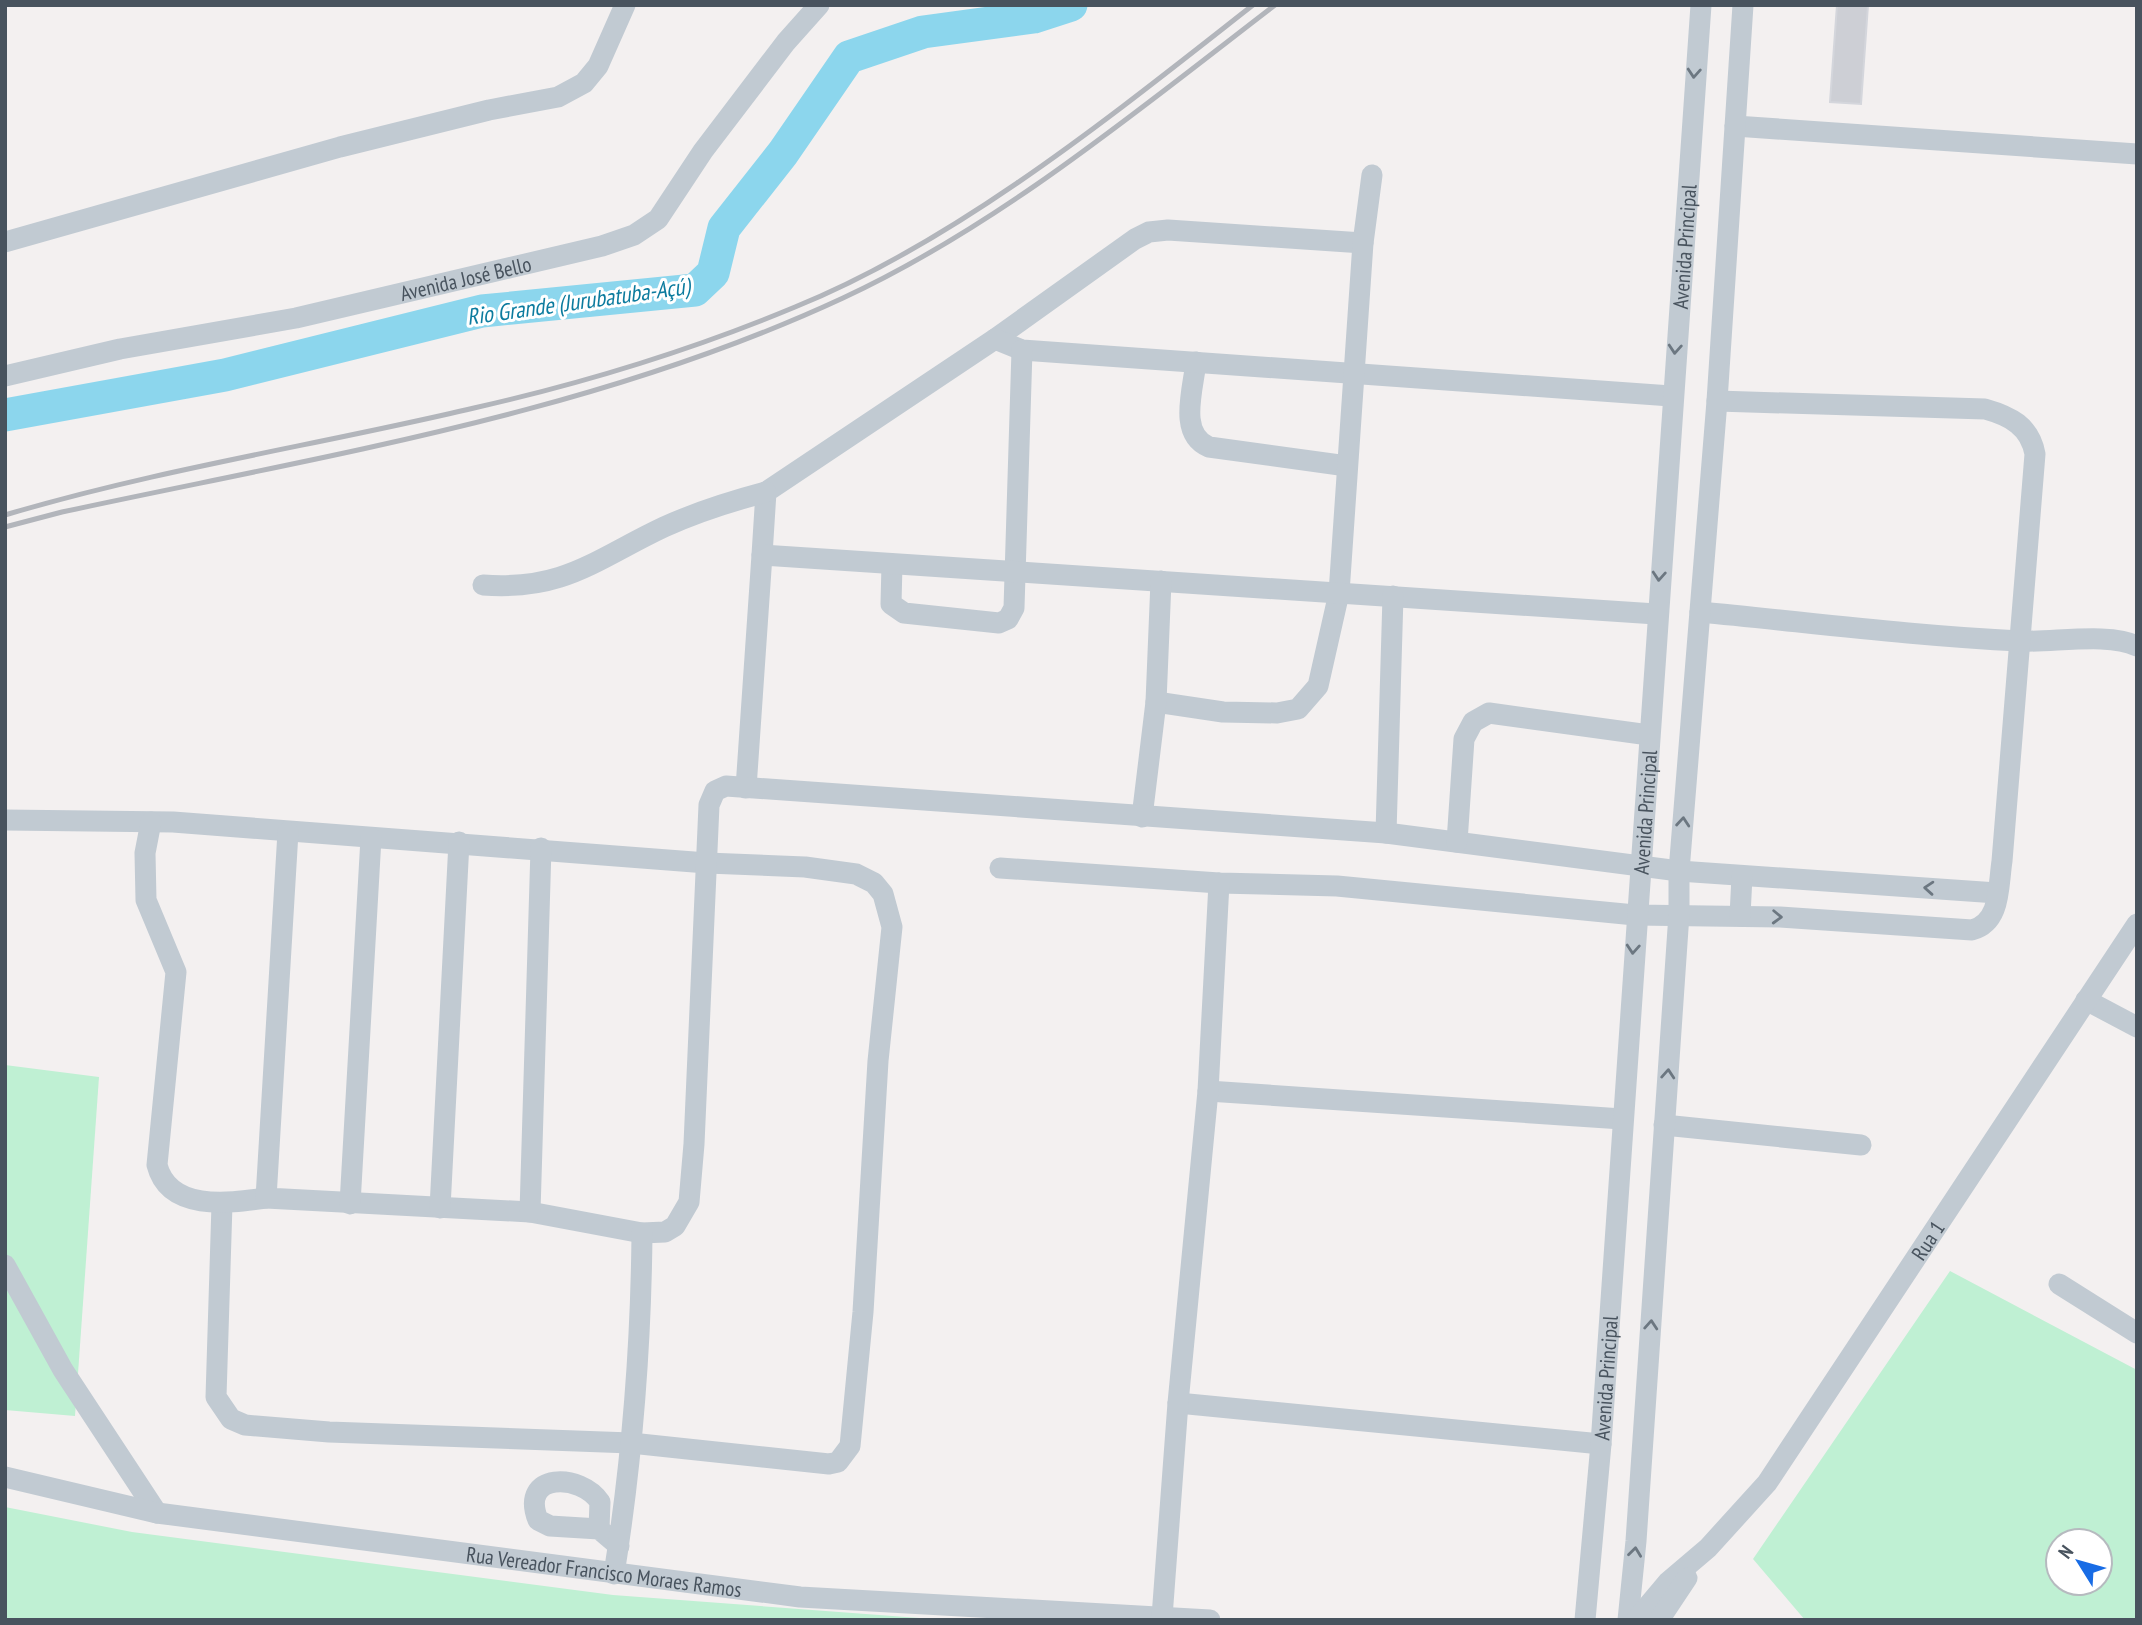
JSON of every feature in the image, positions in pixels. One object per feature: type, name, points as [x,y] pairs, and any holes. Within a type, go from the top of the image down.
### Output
[{"type":"street","points":[[5,242],[340,147],[489,110],[558,97],[584,83],[598,66],[625,5]]},
{"type":"street","name":"Avenida Principal","points":[[1585,1620],[1601,1444],[1671,396],[1701,5]]},
{"type":"street","name":"Avenida Principal","points":[[1628,1620],[1637,1527],[1679,915],[1679,872],[1717,401],[1743,5]]},
{"type":"street","name":"Avenida José Bello","points":[[5,376],[120,349],[296,318],[602,246],[634,235],[658,219],[704,151],[786,41],[816,7]]},
{"type":"street","points":[[1735,126],[2137,154]]},
{"type":"street","points":[[1156,702],[1223,712],[1264,714],[1298,709],[1318,686],[1339,593],[1363,243],[1372,176]]},
{"type":"street","points":[[484,585],[516,588],[560,579],[584,570],[664,527],[730,502],[766,492],[1149,232],[1168,230],[1363,243]]},
{"type":"street","points":[[995,339],[1022,350],[1671,396]]},
{"type":"street","points":[[892,564],[890,597],[897,610],[999,623],[1008,619],[1014,608],[1022,350]]},
{"type":"street","points":[[1196,362],[1190,427],[1199,443],[1209,447],[1348,466]]},
{"type":"street","points":[[1000,868],[1219,883],[1337,886],[1635,915],[1825,919],[1972,930],[1982,927],[1993,915],[1997,893],[2021,642],[2035,454],[2026,429],[2003,414],[1985,409],[1717,401]]},
{"type":"street","points":[[746,788],[766,492]]},
{"type":"street","points":[[762,555],[1656,614]]},
{"type":"street","points":[[1142,817],[1156,702],[1161,581]]},
{"type":"street","points":[[1386,833],[1393,597]]},
{"type":"street","points":[[1700,612],[2021,642],[2100,641],[2128,642],[2137,646]]},
{"type":"street","points":[[1457,842],[1464,739],[1474,722],[1489,713],[1649,735]]},
{"type":"street","points":[[151,822],[145,853],[146,900],[176,972],[157,1165],[164,1183],[175,1193],[222,1203],[266,1198],[530,1212],[642,1233],[665,1232],[675,1226],[689,1202],[711,797],[726,786],[1386,833],[1679,872],[1997,893]]},
{"type":"street","points":[[9,824],[151,822],[541,848],[707,863],[805,867],[856,874],[874,883],[883,894],[892,927],[878,1060],[852,1432],[844,1457],[830,1464],[631,1443],[329,1432],[246,1425],[231,1419],[221,1410],[216,1397],[222,1203]]},
{"type":"street","points":[[266,1198],[288,832]]},
{"type":"street","points":[[350,1204],[371,838]]},
{"type":"street","points":[[440,1208],[459,842]]},
{"type":"street","points":[[530,1212],[541,848]]},
{"type":"street","points":[[1740,916],[1742,876]]},
{"type":"street","points":[[1825,881],[1825,919]]},
{"type":"street","points":[[1162,1617],[1178,1403],[1208,1091],[1219,883]]},
{"type":"street","name":"Rua 1","points":[[1636,1620],[1668,1582],[1708,1548],[1767,1483],[2137,924]]},
{"type":"street","points":[[2086,1000],[2137,1027]]},
{"type":"street","points":[[1208,1091],[1622,1119]]},
{"type":"street","points":[[1664,1125],[1861,1145]]},
{"type":"street","points":[[614,1574],[631,1443],[641,1332],[642,1233]]},
{"type":"street","points":[[5,1265],[63,1370],[158,1513]]},
{"type":"street","points":[[2059,1284],[2137,1333]]},
{"type":"street","points":[[1178,1403],[1601,1444]]},
{"type":"street","name":"Rua Vereador Francisco Moraes Ramos","points":[[5,1477],[158,1513],[800,1597],[1008,1611],[1210,1620]]},
{"type":"street","points":[[599,1530],[619,1546]]},
{"type":"street","name":"Rua 1","points":[[1659,1620],[1708,1548]]},
{"type":"green space","points":[[5,1065],[99,1077],[75,1416],[5,1410]]},
{"type":"green space","points":[[1950,1271],[2137,1370],[2137,1620],[1805,1620],[1753,1559]]},
{"type":"green space","points":[[5,1507],[132,1532],[613,1595],[946,1620],[5,1620]]},
{"type":"building","points":[[1837,5],[1868,5],[1861,104],[1830,102]]},
{"type":"waterway","name":"Rio Grande (Jurubatuba-Açú)","points":[[5,415],[225,375],[482,311],[695,290],[713,273],[724,228],[783,153],[849,57],[923,32],[1034,17],[1071,5]]},
{"type":"railway","points":[[5,515],[121,484],[556,388],[637,364],[756,323],[856,280],[975,211],[1090,131],[1253,5]]},
{"type":"railway","points":[[5,527],[62,512],[459,427],[654,372],[749,338],[843,298],[901,269],[1013,201],[1120,125],[1275,5]]}]
